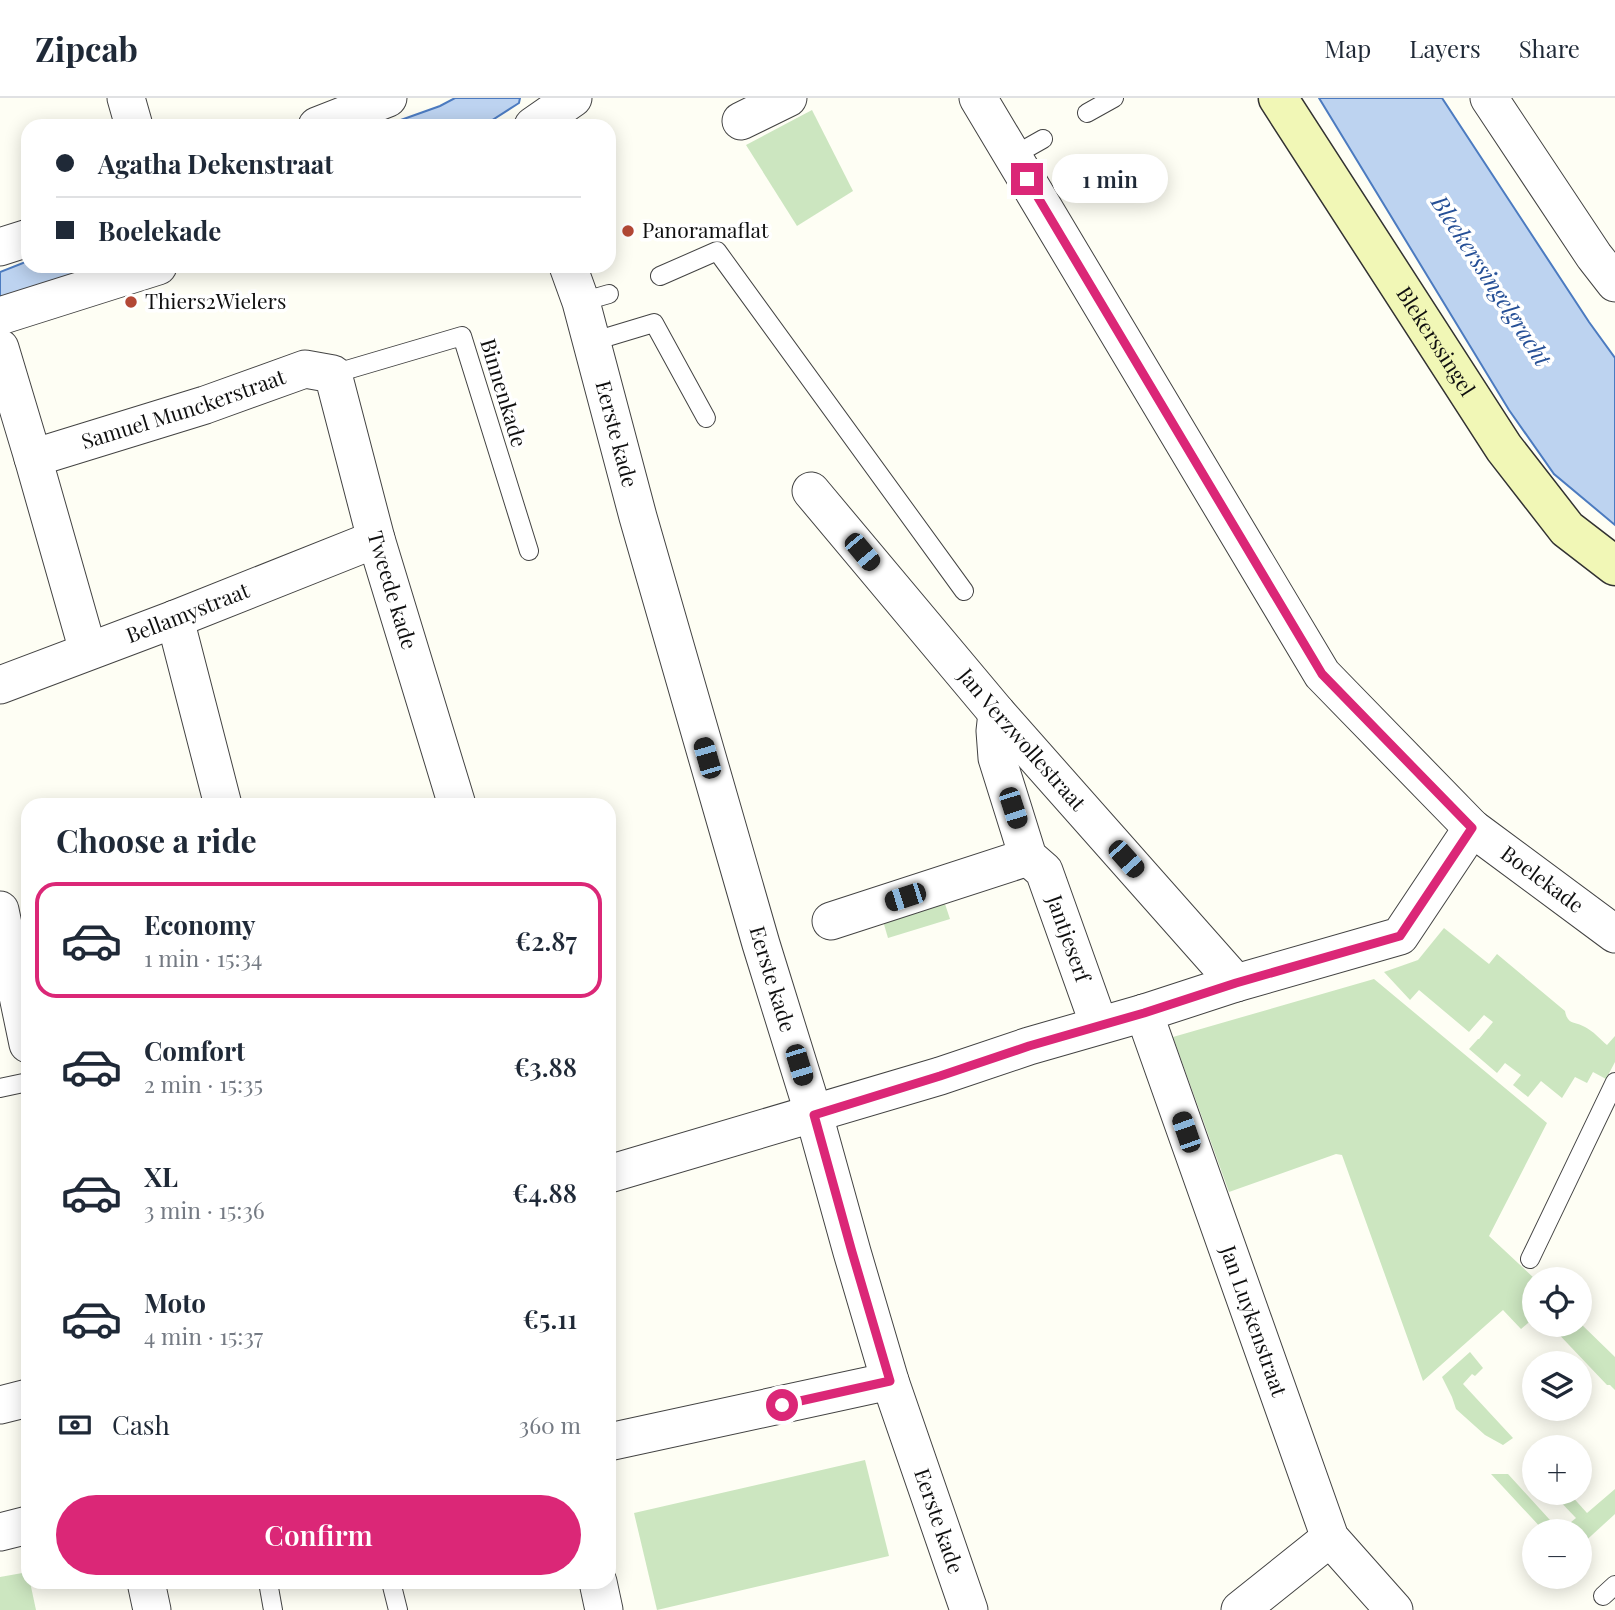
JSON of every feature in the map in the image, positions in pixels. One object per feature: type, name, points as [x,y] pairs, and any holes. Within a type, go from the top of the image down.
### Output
[{"type":"main road","name":"Blekerssingel","points":[[1278,98],[1504,449],[1567,529],[1615,566]]},
{"type":"street","points":[[127,98],[132,119]]},
{"type":"street","points":[[335,119],[388,98]]},
{"type":"street","points":[[543,119],[573,98]]},
{"type":"street","points":[[741,121],[788,98]]},
{"type":"street","name":"Boelekade","points":[[978,98],[1028,148],[1322,674],[1472,828],[1615,934]]},
{"type":"street","points":[[1489,98],[1594,256],[1615,283]]},
{"type":"street","points":[[0,247],[21,240]]},
{"type":"street","points":[[0,316],[136,273]]},
{"type":"street","name":"Eerste kade","points":[[574,273],[595,298],[591,342],[645,544],[890,1381],[969,1610]]},
{"type":"street","points":[[0,348],[88,651]]},
{"type":"street","name":"Samuel Munckerstraat","points":[[33,458],[205,405],[306,369],[333,374]]},
{"type":"street","name":"Tweede kade","points":[[333,374],[376,539],[455,798]]},
{"type":"street","name":"Jan Verzwollestraat","points":[[811,491],[996,713],[1236,983]]},
{"type":"street","name":"Bellamystraat","points":[[0,685],[376,539]]},
{"type":"street","points":[[175,619],[221,798]]},
{"type":"street","name":"Jantjeserf","points":[[996,713],[997,758],[1028,857],[1044,872],[1099,1025]]},
{"type":"street","points":[[616,1172],[814,1115],[1236,983],[1400,936],[1472,828]]},
{"type":"street","points":[[831,921],[1028,857]]},
{"type":"street","points":[[0,910],[21,1010]]},
{"type":"street","name":"Jan Luykenstraat","points":[[1144,1013],[1330,1538],[1394,1610]]},
{"type":"street","points":[[616,1440],[890,1381]]},
{"type":"street","points":[[0,1405],[21,1400]]},
{"type":"street","points":[[0,1532],[21,1527]]},
{"type":"street","points":[[1240,1610],[1330,1538]]},
{"type":"street","points":[[148,1589],[152,1610]]},
{"type":"street","points":[[600,1589],[604,1610]]},
{"type":"lane","points":[[1087,113],[1114,98]]},
{"type":"lane","points":[[660,276],[717,251],[964,591]]},
{"type":"lane","points":[[591,342],[654,323],[706,418]]},
{"type":"lane","name":"Binnenkade","points":[[333,374],[462,336],[529,551]]},
{"type":"lane","points":[[1530,1259],[1615,1082]]},
{"type":"lane","points":[[0,1088],[21,1084]]},
{"type":"lane","points":[[269,1589],[273,1610]]},
{"type":"lane","points":[[393,1589],[398,1610]]},
{"type":"green space","points":[[812,110],[853,191],[797,226],[746,145]]},
{"type":"green space","points":[[945,904],[950,919],[888,938],[883,921]]},
{"type":"green space","points":[[1444,928],[1489,964],[1497,954],[1565,1011],[1570,1021],[1588,1029],[1607,1045],[1615,1036],[1615,1062],[1606,1079],[1593,1072],[1587,1083],[1575,1077],[1562,1098],[1541,1081],[1528,1097],[1513,1085],[1521,1075],[1505,1063],[1497,1073],[1469,1049],[1493,1022],[1484,1015],[1469,1032],[1419,990],[1410,1000],[1384,972],[1418,960]]},
{"type":"green space","points":[[1374,979],[1547,1123],[1489,1236],[1522,1267],[1522,1328],[1503,1310],[1423,1381],[1342,1155],[1336,1154],[1229,1192],[1173,1037]]},
{"type":"green space","points":[[1592,1335],[1615,1357],[1615,1390],[1592,1369],[1592,1351],[1575,1351],[1561,1337],[1592,1337]]},
{"type":"green space","points":[[1470,1352],[1483,1368],[1475,1376],[1472,1374],[1463,1384],[1513,1438],[1503,1445],[1485,1435],[1456,1409],[1442,1377]]},
{"type":"green space","points":[[865,1460],[889,1556],[657,1610],[634,1513]]},
{"type":"green space","points":[[1491,1474],[1508,1474],[1522,1489],[1522,1505],[1536,1505],[1549,1519],[1533,1519]]},
{"type":"green space","points":[[1615,1489],[1615,1514],[1592,1535],[1592,1519],[1575,1519],[1564,1505],[1580,1505],[1587,1513]]},
{"type":"green space","points":[[21,1573],[21,1589],[32,1589],[36,1610],[0,1610],[0,1577]]},
{"type":"water","points":[[455,98],[520,98],[519,103],[494,119],[404,119]]},
{"type":"water","name":"Bleekerssingelgracht","points":[[1319,98],[1442,98],[1615,358],[1615,525],[1554,474],[1509,410]]},
{"type":"water","points":[[21,264],[21,273],[88,273],[0,303],[0,272]]},
{"type":"place","name":"Panoramaflat","points":[[628,231]]},
{"type":"place","name":"Thiers2Wielers","points":[[131,302]]},
{"type":"route","points":[[782,1405],[890,1381],[814,1115],[1029,1046],[1400,936],[1472,828],[1322,674],[1027,179]]}]
